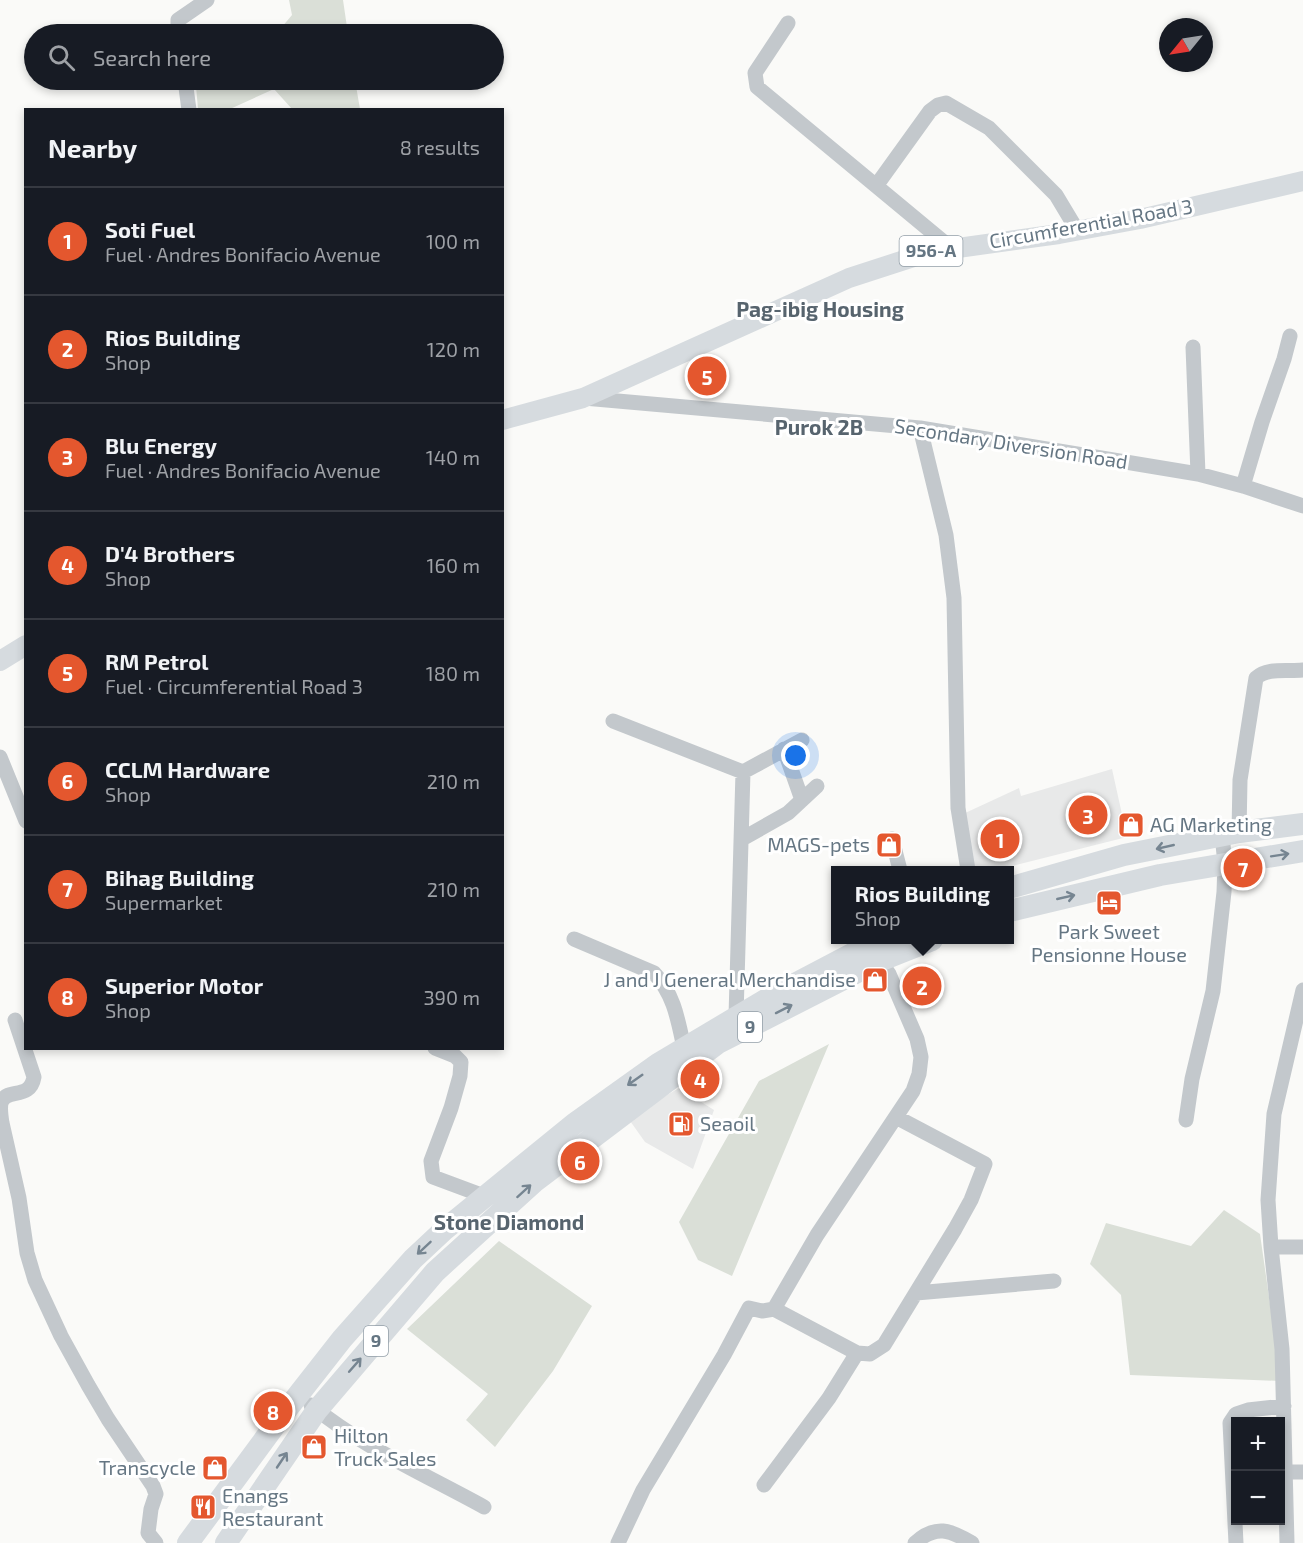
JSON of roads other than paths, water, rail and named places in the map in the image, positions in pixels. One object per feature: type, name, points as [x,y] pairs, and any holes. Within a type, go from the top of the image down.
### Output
[{"type":"highway","points":[[1014,887],[1124,855],[1231,833],[1303,824]]},
{"type":"highway","points":[[1014,910],[1160,875],[1303,851]]},
{"type":"highway","name":"9","points":[[188,1543],[342,1340],[413,1259],[484,1196],[574,1124],[632,1082],[736,1016],[879,948],[903,944]]},
{"type":"highway","name":"9","points":[[226,1543],[317,1410],[435,1272],[534,1182],[718,1043],[879,948]]},
{"type":"main road","name":"Circumferential Road 3","points":[[583,398],[849,278],[920,254],[1152,217],[1303,181]]},
{"type":"main road","name":"Secondary Diversion Road","points":[[504,419],[583,398]]},
{"type":"main road","points":[[0,661],[24,646]]},
{"type":"street","points":[[178,24],[178,20],[207,0]]},
{"type":"street","points":[[788,23],[755,73],[757,87],[951,248]]},
{"type":"street","points":[[186,90],[189,108]]},
{"type":"street","points":[[876,186],[930,111],[946,103],[989,128],[1056,195],[1077,230]]},
{"type":"street","points":[[1243,486],[1290,336]]},
{"type":"street","points":[[1193,347],[1198,474]]},
{"type":"street","name":"Secondary Diversion Road","points":[[583,398],[920,428],[1198,474],[1303,506]]},
{"type":"street","points":[[920,428],[946,535],[954,598],[958,807],[967,866]]},
{"type":"street","points":[[1186,1120],[1192,1079],[1213,991],[1225,864],[1256,678],[1274,670],[1303,670]]},
{"type":"street","points":[[613,721],[743,772]]},
{"type":"street","points":[[743,772],[802,740]]},
{"type":"street","points":[[784,749],[802,800]]},
{"type":"street","points":[[0,757],[24,816]]},
{"type":"street","points":[[736,1016],[743,772]]},
{"type":"street","points":[[742,839],[776,821],[817,786]]},
{"type":"street","points":[[892,839],[899,866]]},
{"type":"street","points":[[574,939],[654,973],[664,983],[673,1003],[684,1048]]},
{"type":"street","points":[[774,1310],[817,1235],[913,1091],[919,1074],[921,1057],[917,1039],[879,948]]},
{"type":"street","points":[[1287,1543],[1282,1349],[1270,1247],[1268,1200],[1274,1114],[1303,990]]},
{"type":"street","points":[[15,1020],[24,1047]]},
{"type":"street","points":[[25,1050],[34,1077],[32,1084],[28,1090],[4,1098],[1,1102],[1,1111],[19,1198],[27,1253],[35,1280],[61,1336],[108,1419],[153,1486],[156,1494],[151,1509],[148,1533],[156,1543]]},
{"type":"street","points":[[440,1050],[455,1056],[461,1062],[460,1076],[451,1108],[431,1161],[433,1177],[484,1196]]},
{"type":"street","points":[[618,1543],[643,1490],[749,1308],[762,1311],[774,1310],[857,1353],[870,1353],[884,1345],[966,1210],[985,1164],[896,1117]]},
{"type":"street","points":[[1270,1247],[1303,1247]]},
{"type":"street","points":[[916,1293],[1054,1281]]},
{"type":"street","points":[[764,1485],[829,1398],[857,1353]]},
{"type":"street","points":[[299,1395],[334,1423],[484,1507]]},
{"type":"street","points":[[1236,1543],[1230,1423],[1236,1414],[1248,1410],[1284,1406]]},
{"type":"street","points":[[1286,1472],[1303,1472]]},
{"type":"street","points":[[915,1543],[925,1534],[939,1531],[953,1532],[972,1543]]},
{"type":"place","name":"RM Petrol","points":[[707,376]]},
{"type":"place","name":"Blu Energy","points":[[1088,815]]},
{"type":"place","name":"AG Marketing","points":[[1131,825]]},
{"type":"place","name":"Soti Fuel","points":[[1000,839]]},
{"type":"place","name":"MAGS-pets","points":[[889,845]]},
{"type":"place","name":"Bihag Building","points":[[1243,868]]},
{"type":"place","name":"Park Sweet Pensionne House","points":[[1109,903]]},
{"type":"place","name":"J and J General Merchandise","points":[[875,980]]},
{"type":"place","name":"Rios Building","points":[[922,986]]},
{"type":"place","name":"D'4 Brothers","points":[[700,1079]]},
{"type":"place","name":"Seaoil","points":[[681,1124]]},
{"type":"place","name":"CCLM Hardware","points":[[580,1161]]},
{"type":"place","name":"Superior Motor","points":[[273,1411]]},
{"type":"place","name":"Hilton Truck Sales","points":[[314,1447]]},
{"type":"place","name":"Transcycle","points":[[215,1468]]},
{"type":"place","name":"Enangs Restaurant","points":[[203,1507]]},
{"type":"district","name":"Pag-ibig Housing","points":[[820,310]]},
{"type":"district","name":"Purok 2B","points":[[819,428]]},
{"type":"district","name":"Stone Diamond","points":[[509,1223]]}]
